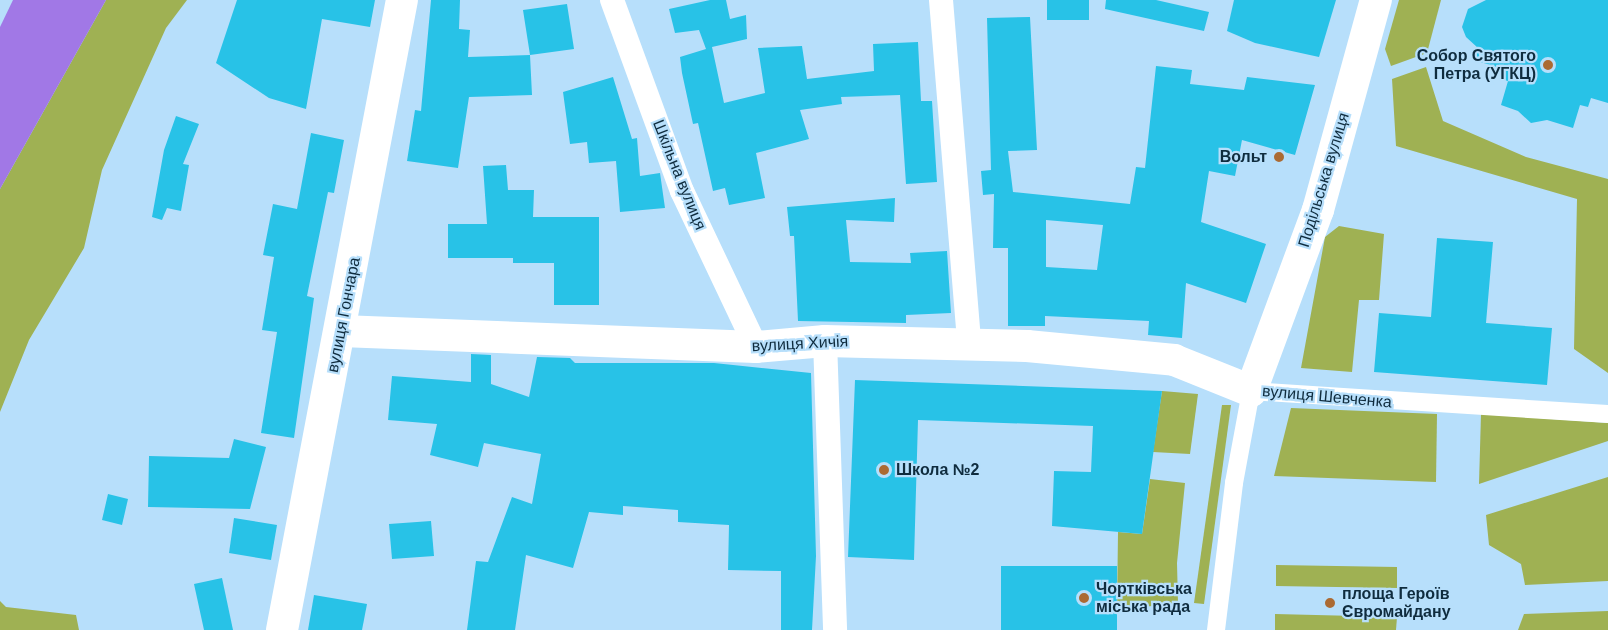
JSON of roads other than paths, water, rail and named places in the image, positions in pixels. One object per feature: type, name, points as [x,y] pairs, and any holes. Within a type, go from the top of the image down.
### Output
[{"type":"street","name":"вулиця Гончара","points":[[282,630],[342,332],[402,0]]},
{"type":"street","name":"Шкільна вулиця","points":[[612,0],[682,191],[756,347]]},
{"type":"street","points":[[941,0],[969,344]]},
{"type":"street","name":"Подільська вулиця","points":[[1251,391],[1318,210],[1376,0]]},
{"type":"street","name":"вулиця Хичія","points":[[342,332],[756,347],[825,341],[969,344],[1174,360],[1251,391]]},
{"type":"street","points":[[825,341],[835,630]]},
{"type":"street","name":"вулиця Шевченка","points":[[1216,630],[1234,483],[1251,391],[1608,414]]},
{"type":"place","name":"Собор Святого Петра (УГКЦ)","points":[[1548,65]]},
{"type":"place","name":"Вольт","points":[[1279,157]]},
{"type":"place","name":"Школа №2","points":[[884,470]]},
{"type":"place","name":"Чортківська міська рада","points":[[1084,598]]},
{"type":"place","name":"площа Героїв Євромайдану","points":[[1330,603]]}]
